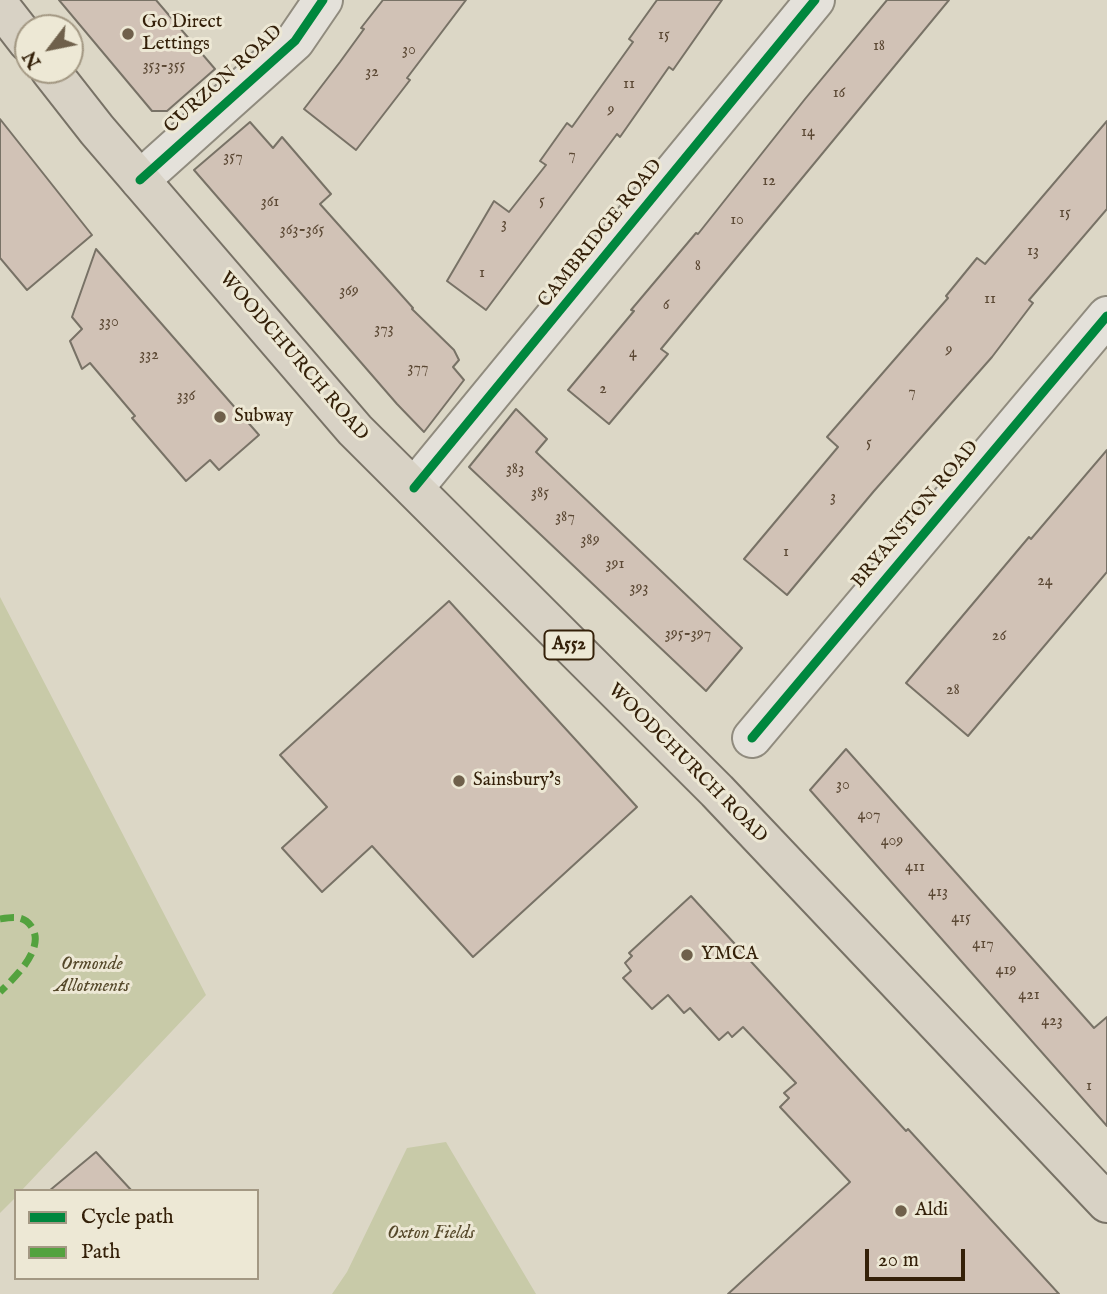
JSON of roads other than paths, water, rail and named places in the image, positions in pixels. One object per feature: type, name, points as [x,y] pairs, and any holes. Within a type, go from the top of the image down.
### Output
[{"type":"highway","points":[[0,6],[14,24]]},
{"type":"highway","name":"WOODCHURCH ROAD","points":[[61,84],[140,180],[355,430],[717,792],[1107,1203]]},
{"type":"street","name":"CURZON ROAD","points":[[140,180],[295,41],[323,0]]},
{"type":"street","name":"CAMBRIDGE ROAD","points":[[414,488],[815,0]]},
{"type":"street","name":"BRYANSTON ROAD","points":[[752,738],[1107,316]]},
{"type":"place","name":"Go Direct Lettings","points":[[128,34]]},
{"type":"place","name":"Subway","points":[[220,417]]},
{"type":"place","name":"Sainsbury's","points":[[459,781]]},
{"type":"place","name":"YMCA","points":[[687,955]]},
{"type":"place","name":"Aldi","points":[[901,1211]]},
{"type":"park label","name":"Ormonde Allotments","points":[[92,976]]},
{"type":"park label","name":"Oxton Fields","points":[[431,1234]]}]
